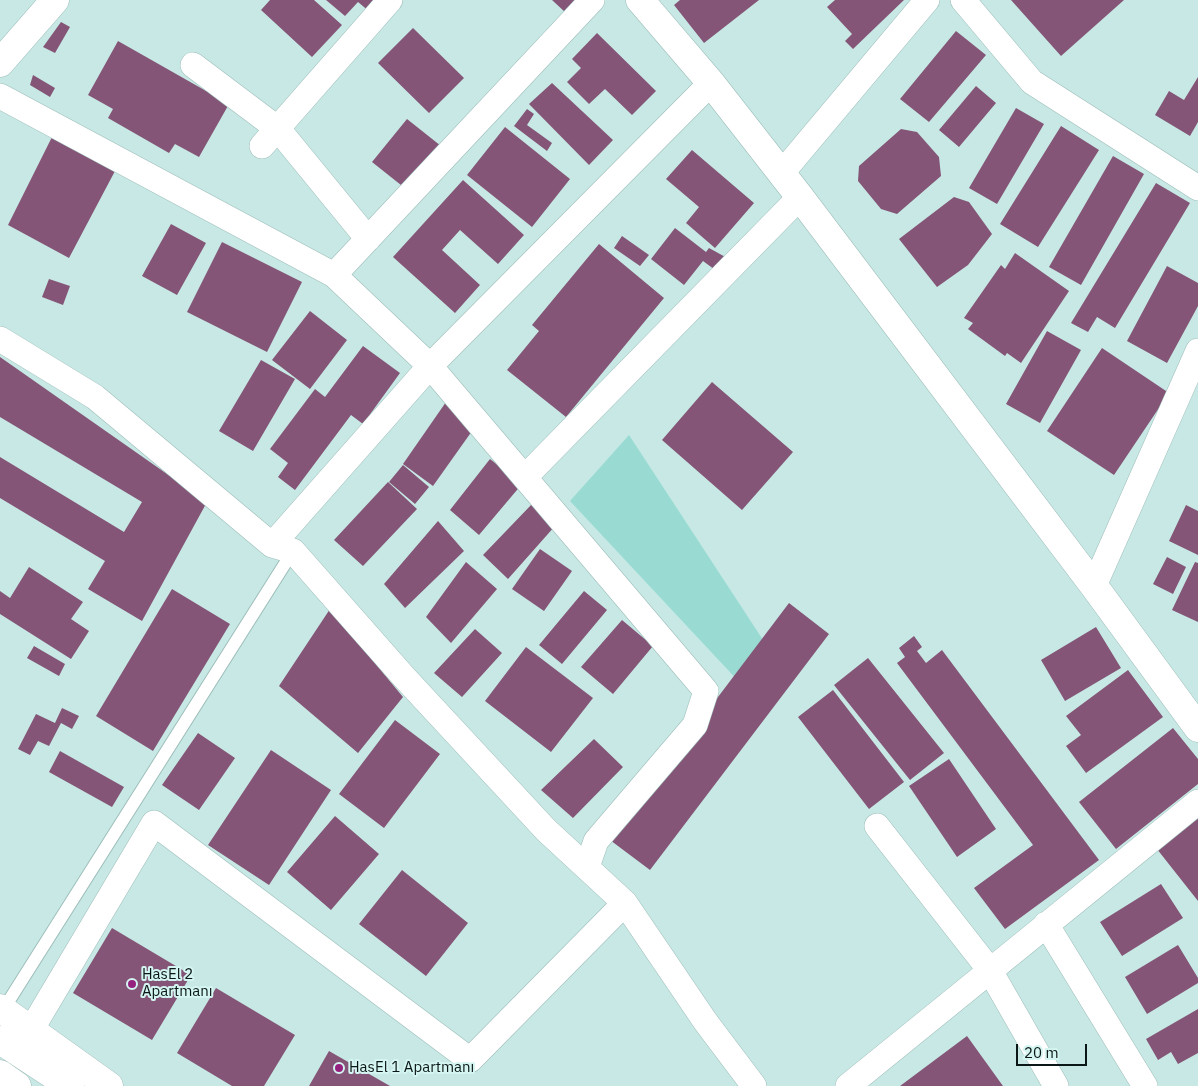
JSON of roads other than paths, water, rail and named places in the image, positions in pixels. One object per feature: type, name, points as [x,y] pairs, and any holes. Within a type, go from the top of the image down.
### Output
[{"type":"street","points":[[0,63],[55,0]]},
{"type":"street","points":[[270,138],[390,0]]},
{"type":"street","points":[[334,275],[592,0]]},
{"type":"street","points":[[640,0],[711,83],[800,197],[1094,586],[1198,728]]},
{"type":"street","points":[[782,174],[927,0]]},
{"type":"street","points":[[963,0],[1032,82],[1198,188]]},
{"type":"street","points":[[193,65],[270,138],[368,239]]},
{"type":"street","points":[[282,548],[430,366],[711,83]]},
{"type":"street","points":[[0,96],[334,275],[430,366],[706,691],[695,724],[596,841],[587,867]]},
{"type":"street","points":[[525,476],[800,197]]},
{"type":"street","points":[[0,339],[95,397],[282,548],[546,830],[625,903],[706,1021],[754,1086]]},
{"type":"street","points":[[1094,586],[1198,351]]},
{"type":"street","points":[[848,1086],[989,969],[1198,802]]},
{"type":"street","points":[[31,1030],[154,823],[470,1060],[625,903]]},
{"type":"street","points":[[877,826],[989,969],[1056,1086]]},
{"type":"street","points":[[1046,924],[1145,1086]]},
{"type":"street","points":[[1,1009],[109,1086]]},
{"type":"street","points":[[0,1040],[70,1086]]},
{"type":"street","points":[[0,1074],[17,1086]]},
{"type":"lane","points":[[1,1009],[282,548]]},
{"type":"place","name":"HasEl 2 Apartmanı","points":[[132,984]]},
{"type":"place","name":"HasEl 1 Apartmanı","points":[[339,1068]]}]
